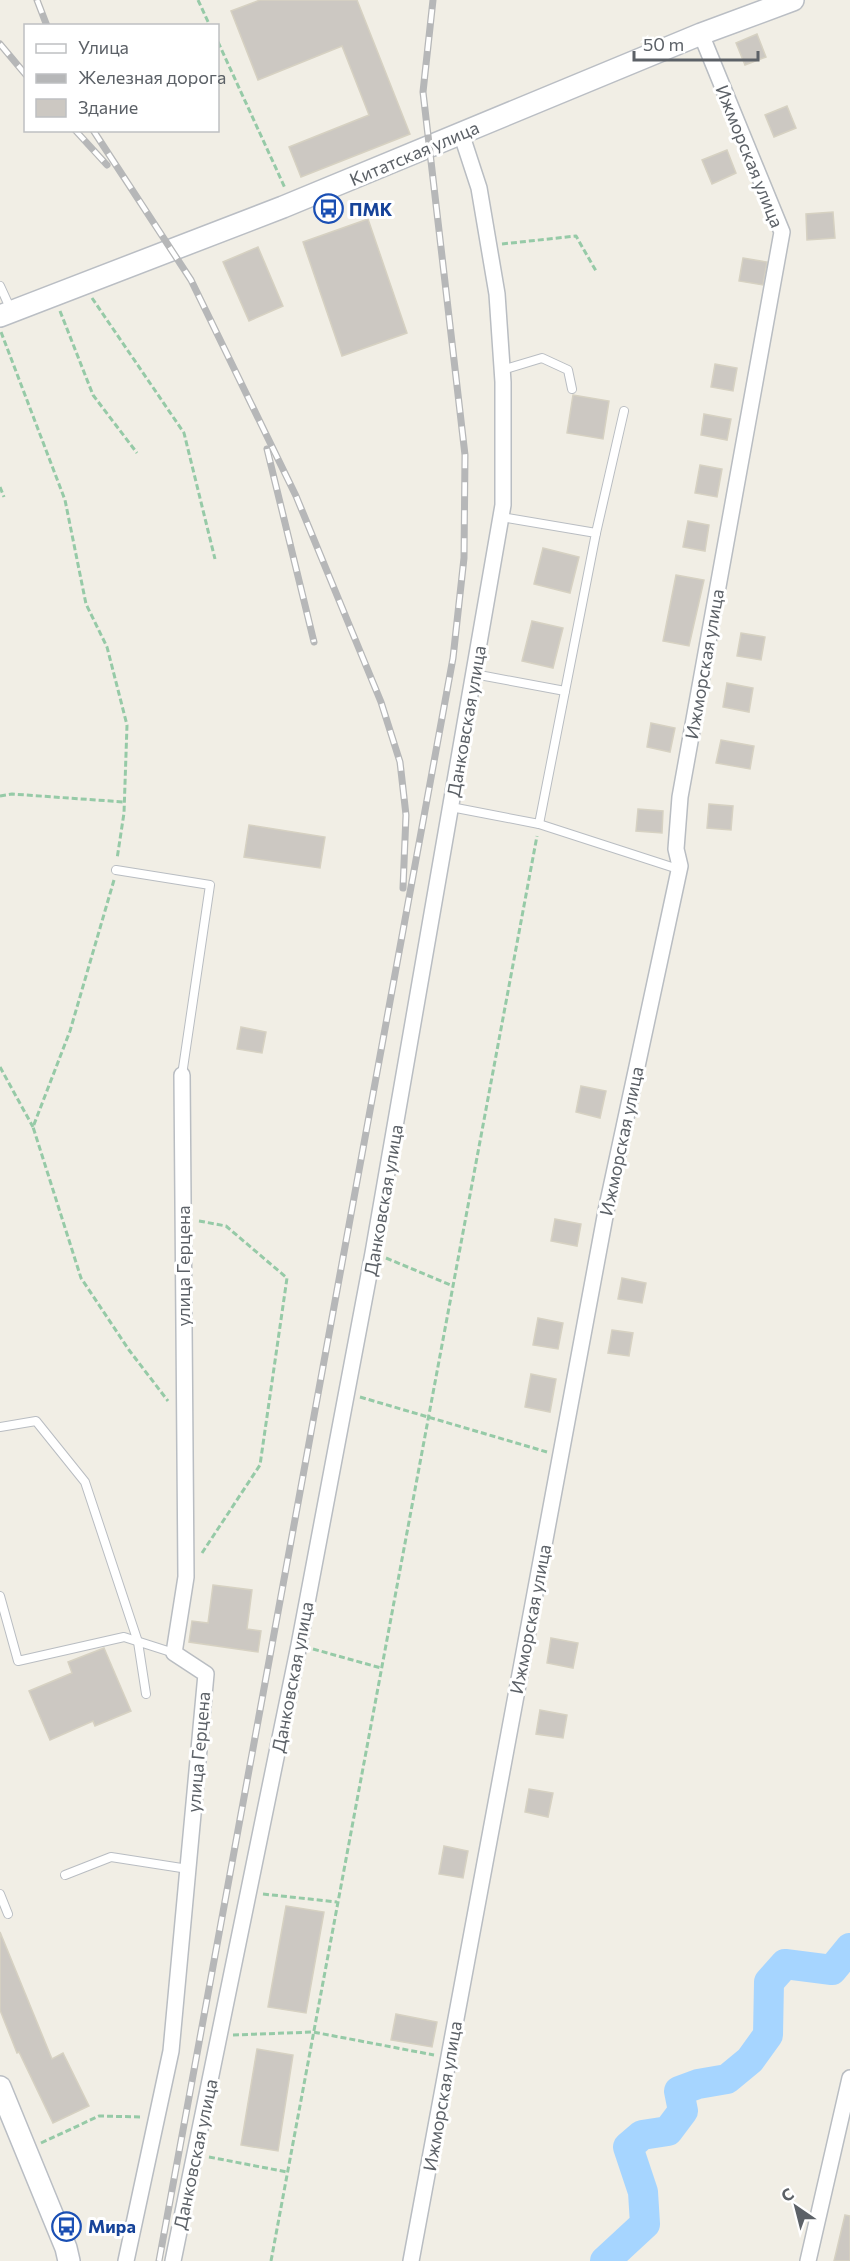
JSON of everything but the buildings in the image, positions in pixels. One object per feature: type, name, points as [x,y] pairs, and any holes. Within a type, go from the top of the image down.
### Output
[{"type":"street","name":"Китатская улица","points":[[6,314],[292,204],[701,34],[793,0]]},
{"type":"street","name":"Ижморская улица","points":[[411,2261],[606,1211],[681,870],[676,849],[680,797],[782,232],[701,34]]},
{"type":"street","name":"Данковская улица","points":[[173,2261],[299,1646],[347,1393],[503,505],[502,370],[497,294],[479,188],[461,133]]},
{"type":"street","name":"улица Герцена","points":[[126,2261],[171,2050],[206,1674],[174,1653],[186,1577],[182,1075]]},
{"type":"street","points":[[808,2261],[850,2078]]},
{"type":"street","points":[[0,2087],[66,2248],[69,2261]]},
{"type":"lane","points":[[0,286],[6,314]]},
{"type":"lane","points":[[502,370],[542,358],[568,370],[572,389]]},
{"type":"lane","points":[[539,824],[596,533],[624,411]]},
{"type":"lane","points":[[501,517],[596,533]]},
{"type":"lane","points":[[474,674],[565,691]]},
{"type":"lane","points":[[451,807],[539,824],[681,870]]},
{"type":"lane","points":[[116,870],[210,885],[182,1075]]},
{"type":"lane","points":[[0,1427],[36,1421],[85,1482],[138,1642],[146,1694]]},
{"type":"lane","points":[[0,1596],[18,1661],[124,1637],[174,1653]]},
{"type":"lane","points":[[65,1875],[111,1857],[188,1869]]},
{"type":"lane","points":[[0,1894],[8,1914]]},
{"type":"path","points":[[198,0],[209,24]]},
{"type":"path","points":[[219,44],[292,204]]},
{"type":"path","points":[[488,246],[576,236],[596,271]]},
{"type":"path","points":[[83,284],[184,433],[215,559]]},
{"type":"path","points":[[54,295],[93,395],[137,453]]},
{"type":"path","points":[[0,330],[65,500],[87,604],[107,647],[127,725],[124,802],[113,887],[70,1031],[33,1127]]},
{"type":"path","points":[[0,487],[4,497]]},
{"type":"path","points":[[0,796],[12,794],[124,802]]},
{"type":"path","points":[[271,2261],[539,824]]},
{"type":"path","points":[[0,1067],[33,1127],[81,1278],[129,1350],[185,1423]]},
{"type":"path","points":[[183,1218],[226,1226],[287,1278],[260,1465],[186,1577]]},
{"type":"path","points":[[373,1253],[453,1286]]},
{"type":"path","points":[[347,1393],[560,1456]]},
{"type":"path","points":[[299,1646],[381,1668]]},
{"type":"path","points":[[249,1892],[338,1902]]},
{"type":"path","points":[[219,2036],[313,2032],[448,2058]]},
{"type":"path","points":[[26,2151],[99,2116],[156,2117]]},
{"type":"path","points":[[195,2155],[287,2172]]},
{"type":"waterway","points":[[605,2261],[645,2224],[643,2192],[628,2147],[642,2135],[668,2131],[683,2111],[679,2091],[698,2084],[727,2079],[750,2060],[768,2035],[769,1982],[785,1964],[832,1970],[850,1948]]},
{"type":"railway","points":[[37,0],[46,24]]},
{"type":"railway","points":[[159,2261],[453,658],[464,558],[465,455],[423,92],[433,0]]},
{"type":"railway","points":[[0,44],[24,73]]},
{"type":"railway","points":[[77,132],[107,165]]},
{"type":"railway","points":[[94,132],[191,280],[296,496],[381,702],[400,762],[406,815],[403,888]]},
{"type":"railway","points":[[267,449],[314,642]]},
{"type":"place","name":"ПМК","points":[[328,209]]},
{"type":"place","name":"Мира","points":[[67,2226]]}]
